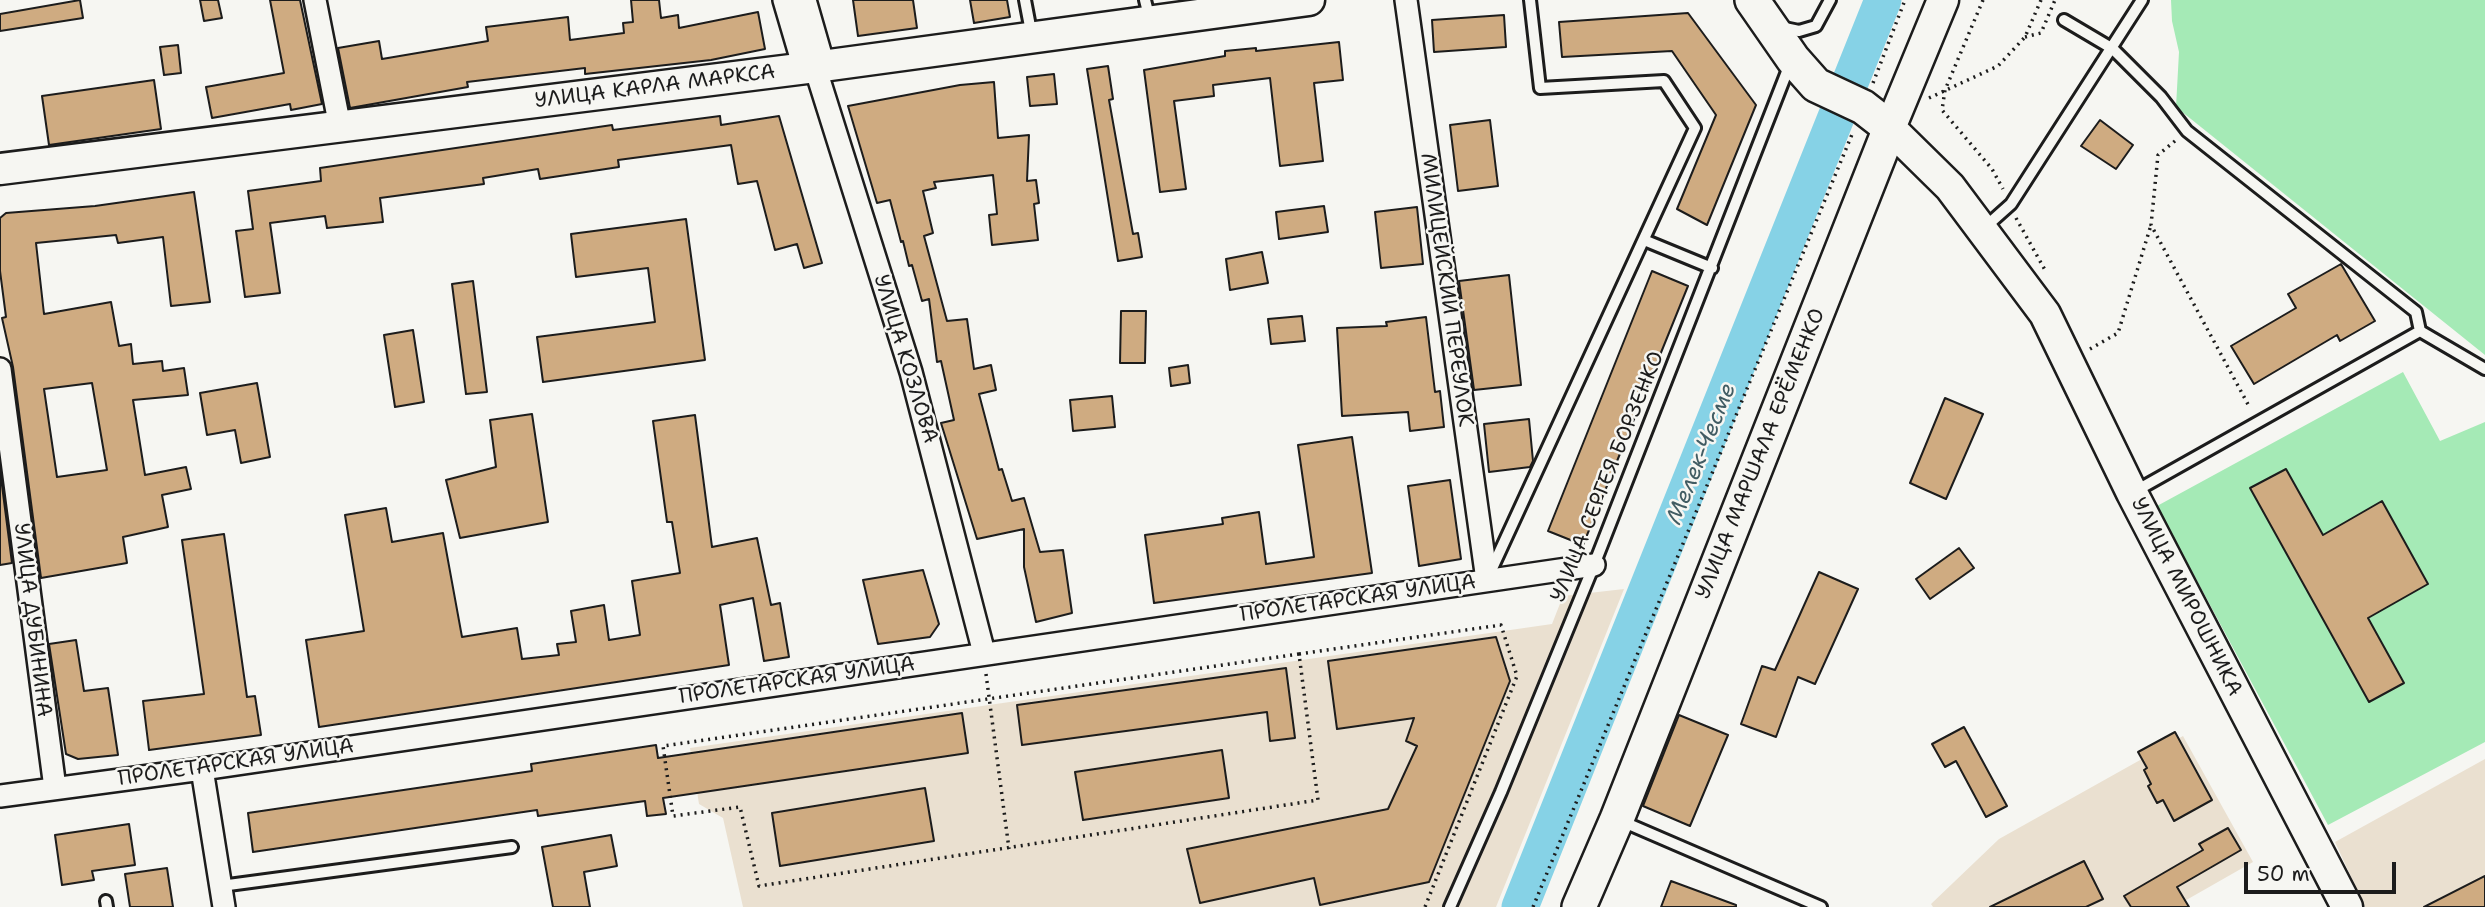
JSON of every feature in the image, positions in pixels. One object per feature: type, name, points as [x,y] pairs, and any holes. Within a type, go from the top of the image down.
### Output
[{"type":"main road","name":"УЛИЦА КАРЛА МАРКСА","points":[[0,169],[815,67],[1032,37],[1147,10],[1309,0]]},
{"type":"main road","name":"УЛИЦА МАРШАЛА ЕРЁМЕНКО","points":[[1579,907],[1617,819],[1942,0]]},
{"type":"main road","points":[[1760,11],[1793,58],[1821,89],[1863,107],[1889,128]]},
{"type":"main road","name":"УЛИЦА МИРОШНИКА","points":[[1889,128],[1950,187],[1983,229],[2038,282],[2045,314],[2132,493],[2347,907]]},
{"type":"street","points":[[315,0],[340,127]]},
{"type":"street","name":"УЛИЦА КОЗЛОВА","points":[[784,0],[815,67],[911,372],[984,653]]},
{"type":"street","name":"УЛИЦА КОЗЛОВА","points":[[805,0],[815,67]]},
{"type":"street","name":"МИЛИЦЕЙСКИЙ ПЕРЕУЛОК","points":[[1406,0],[1487,580]]},
{"type":"street","name":"УЛИЦА ДУБИНИНА","points":[[0,369],[55,788]]},
{"type":"street","name":"ПРОЛЕТАРСКАЯ УЛИЦА","points":[[0,796],[202,769],[1594,565]]},
{"type":"street","points":[[202,769],[223,897]]},
{"type":"lane","points":[[1025,0],[1032,37]]},
{"type":"lane","points":[[1487,580],[1695,128],[1664,81],[1540,88],[1530,0]]},
{"type":"lane","points":[[1760,11],[1799,31],[1816,26],[1830,0]]},
{"type":"lane","points":[[1983,229],[2011,204],[2142,0]]},
{"type":"lane","points":[[2064,20],[2113,49],[2161,97],[2187,131],[2416,312],[2420,331],[2485,369]]},
{"type":"lane","name":"УЛИЦА СЕРГЕЯ БОРЗЕНКО","points":[[1450,907],[1502,792],[1594,565],[1793,58]]},
{"type":"lane","points":[[1644,240],[1712,268]]},
{"type":"lane","points":[[2132,493],[2420,331]]},
{"type":"lane","points":[[1617,819],[1821,907]]},
{"type":"lane","points":[[223,897],[512,847]]},
{"type":"path","points":[[1533,907],[1905,0]]},
{"type":"path","points":[[1983,0],[1945,90],[1942,110],[1992,169],[2011,204],[2038,282]]},
{"type":"path","points":[[1903,94],[1925,99],[1998,66],[2025,37],[2041,0]]},
{"type":"path","points":[[2025,37],[2041,33],[2055,0]]},
{"type":"path","points":[[2083,337],[2090,349],[2118,333],[2151,225],[2158,155],[2187,131]]},
{"type":"path","points":[[2151,225],[2258,422]]},
{"type":"path","points":[[1299,654],[1318,800],[759,886],[740,807],[673,816],[663,746],[1299,654],[1501,625],[1517,676],[1425,907]]},
{"type":"path","points":[[984,653],[1009,849]]},
{"type":"shaded area","points":[[1624,589],[1496,907],[743,907],[723,818],[699,804],[690,748],[1552,624],[1563,596]]},
{"type":"shaded area","points":[[2183,736],[2253,862],[2174,907],[1933,907],[1931,904],[1999,839]]},
{"type":"shaded area","points":[[2485,759],[2485,907],[2365,907],[2335,842]]},
{"type":"green space","points":[[2171,0],[2485,0],[2485,355],[2176,107],[2179,52],[2172,21]]},
{"type":"green space","points":[[2403,372],[2440,441],[2485,422],[2485,742],[2328,825],[2157,506]]},
{"type":"building","points":[[80,0],[83,18],[0,31],[0,14]]},
{"type":"building","points":[[200,0],[218,0],[222,18],[204,21]]},
{"type":"building","points":[[270,0],[300,0],[322,104],[291,110],[290,104],[212,118],[206,87],[284,73]]},
{"type":"building","points":[[631,0],[659,0],[661,18],[678,15],[679,28],[758,12],[765,49],[711,60],[585,74],[585,68],[467,82],[468,87],[350,108],[338,48],[379,41],[382,59],[488,41],[486,27],[568,17],[570,40],[624,33],[623,23],[633,22]]},
{"type":"building","points":[[853,0],[913,0],[917,28],[858,36]]},
{"type":"building","points":[[970,0],[1007,0],[1010,17],[974,23]]},
{"type":"building","points":[[1688,13],[1756,105],[1707,225],[1677,209],[1716,115],[1672,51],[1562,57],[1559,22]]},
{"type":"building","points":[[1504,15],[1506,47],[1434,52],[1432,20]]},
{"type":"building","points":[[1339,42],[1343,80],[1314,83],[1323,161],[1280,166],[1270,78],[1213,85],[1214,96],[1174,101],[1186,189],[1160,192],[1144,70],[1225,56],[1225,51],[1256,48],[1256,51]]},
{"type":"building","points":[[178,45],[181,73],[164,75],[160,47]]},
{"type":"building","points":[[1108,66],[1113,99],[1109,100],[1133,234],[1138,233],[1142,257],[1118,261],[1087,69]]},
{"type":"building","points":[[1054,74],[1057,104],[1030,106],[1027,77]]},
{"type":"building","points":[[154,80],[161,129],[49,145],[42,96]]},
{"type":"building","points":[[994,82],[998,138],[1029,135],[1027,181],[1036,180],[1039,203],[1034,204],[1038,240],[992,245],[989,215],[997,214],[993,175],[934,182],[936,188],[923,191],[933,233],[924,236],[947,321],[967,319],[974,369],[991,365],[996,390],[979,394],[999,470],[1002,469],[1012,501],[1024,498],[1040,552],[1063,550],[1072,613],[1036,622],[1024,567],[1024,529],[977,539],[941,423],[954,420],[941,361],[937,362],[929,299],[922,301],[912,265],[909,266],[903,241],[901,242],[890,200],[877,203],[848,106],[960,85]]},
{"type":"building","points":[[720,116],[721,125],[779,116],[822,263],[804,268],[797,244],[775,250],[757,181],[738,184],[731,145],[618,160],[619,167],[540,179],[538,169],[483,178],[484,184],[380,198],[383,222],[327,228],[325,216],[270,223],[280,293],[245,297],[236,231],[253,229],[248,191],[321,181],[320,168],[612,125],[613,130]]},
{"type":"building","points":[[1490,120],[1498,186],[1458,191],[1450,125]]},
{"type":"building","points":[[2100,120],[2133,145],[2116,169],[2081,146]]},
{"type":"building","points":[[194,192],[210,302],[171,306],[163,237],[118,243],[116,235],[36,243],[44,314],[111,302],[119,346],[131,344],[133,364],[162,361],[163,371],[184,368],[188,395],[133,400],[145,475],[186,467],[191,489],[162,495],[168,527],[123,537],[127,563],[41,578],[13,367],[2,318],[6,317],[0,271],[0,218],[6,213],[95,206]],"holes":[[[92,383],[107,470],[57,477],[44,389]]]},
{"type":"building","points":[[1324,206],[1328,232],[1279,239],[1276,212]]},
{"type":"building","points":[[1417,207],[1423,264],[1381,268],[1375,212]]},
{"type":"building","points":[[686,219],[705,360],[543,382],[537,337],[655,322],[648,268],[576,277],[571,234]]},
{"type":"building","points":[[1262,252],[1268,283],[1230,290],[1226,259]]},
{"type":"building","points":[[2341,264],[2375,321],[2340,341],[2337,335],[2254,384],[2231,346],[2296,308],[2288,294]]},
{"type":"building","points":[[1652,271],[1688,286],[1583,545],[1548,531]]},
{"type":"building","points":[[1509,275],[1521,385],[1474,390],[1459,281]]},
{"type":"building","points":[[473,281],[487,392],[466,394],[452,284]]},
{"type":"building","points":[[1121,311],[1146,311],[1145,363],[1120,363]]},
{"type":"building","points":[[1302,316],[1305,341],[1271,344],[1268,319]]},
{"type":"building","points":[[1426,317],[1435,392],[1440,391],[1444,427],[1410,431],[1408,412],[1342,416],[1337,328],[1387,326],[1386,322]]},
{"type":"building","points":[[413,330],[424,402],[395,407],[384,335]]},
{"type":"building","points":[[1188,365],[1190,383],[1171,386],[1169,368]]},
{"type":"building","points":[[257,383],[270,457],[241,463],[235,430],[207,435],[200,393]]},
{"type":"building","points":[[1112,396],[1115,427],[1073,431],[1070,400]]},
{"type":"building","points":[[1945,398],[1983,414],[1946,499],[1910,483]]},
{"type":"building","points":[[532,414],[548,522],[460,538],[446,480],[496,467],[490,420]]},
{"type":"building","points":[[695,415],[712,547],[757,538],[771,605],[780,603],[789,657],[764,661],[753,598],[720,605],[729,665],[319,727],[306,640],[364,631],[345,515],[386,508],[392,542],[443,533],[462,637],[517,628],[522,659],[559,655],[557,644],[576,642],[571,611],[604,605],[609,640],[640,635],[632,581],[680,573],[672,522],[667,522],[653,421]]},
{"type":"building","points":[[1529,419],[1533,461],[1530,467],[1489,472],[1484,424]]},
{"type":"building","points":[[1352,437],[1372,573],[1154,603],[1145,535],[1223,524],[1222,518],[1259,512],[1266,564],[1314,557],[1298,445]]},
{"type":"building","points":[[2286,469],[2323,535],[2382,501],[2428,584],[2368,618],[2404,683],[2369,702],[2250,488]]},
{"type":"building","points":[[0,470],[12,563],[0,565]]},
{"type":"building","points":[[1450,480],[1461,559],[1419,566],[1408,486]]},
{"type":"building","points":[[224,534],[247,697],[255,696],[261,735],[149,750],[143,701],[204,694],[182,540]]},
{"type":"building","points":[[1959,548],[1974,568],[1930,599],[1916,579]]},
{"type":"building","points":[[923,570],[939,624],[930,637],[878,644],[863,580]]},
{"type":"building","points":[[1819,572],[1858,589],[1815,684],[1798,677],[1776,737],[1741,724],[1762,666],[1775,670]]},
{"type":"building","points":[[1496,637],[1510,681],[1429,882],[1320,905],[1314,878],[1200,903],[1187,849],[1388,809],[1417,746],[1406,741],[1414,718],[1337,729],[1328,661]]},
{"type":"building","points":[[76,640],[84,691],[108,688],[118,755],[78,759],[66,754],[49,644]]},
{"type":"building","points":[[1286,668],[1295,738],[1270,741],[1267,712],[1022,745],[1017,705]]},
{"type":"building","points":[[962,713],[968,753],[663,798],[666,814],[647,816],[645,801],[538,816],[537,810],[253,852],[248,813],[532,771],[531,764],[656,745],[658,758]]},
{"type":"building","points":[[1679,715],[1728,735],[1690,826],[1643,806]]},
{"type":"building","points":[[1964,727],[2007,806],[1986,817],[1956,761],[1945,767],[1932,744]]},
{"type":"building","points":[[2175,732],[2212,800],[2174,821],[2163,800],[2157,803],[2148,786],[2151,784],[2144,770],[2147,768],[2138,752]]},
{"type":"building","points":[[1222,750],[1229,798],[1083,820],[1075,772]]},
{"type":"building","points":[[925,788],[934,841],[780,866],[772,813]]},
{"type":"building","points":[[129,824],[135,865],[92,871],[94,880],[62,885],[55,835]]},
{"type":"building","points":[[2228,828],[2241,850],[2177,887],[2189,907],[2131,907],[2124,896],[2203,850],[2199,844]]},
{"type":"building","points":[[611,835],[617,866],[584,872],[590,907],[553,907],[542,847]]},
{"type":"building","points":[[2084,861],[2103,899],[2086,907],[1990,907]]},
{"type":"building","points":[[167,868],[173,907],[130,907],[125,874]]},
{"type":"building","points":[[2485,876],[2485,907],[2424,907]]},
{"type":"building","points":[[1671,881],[1736,905],[1736,907],[1661,907]]},
{"type":"waterway","name":"Мелек-Чесме","points":[[1520,907],[1883,0]]}]
